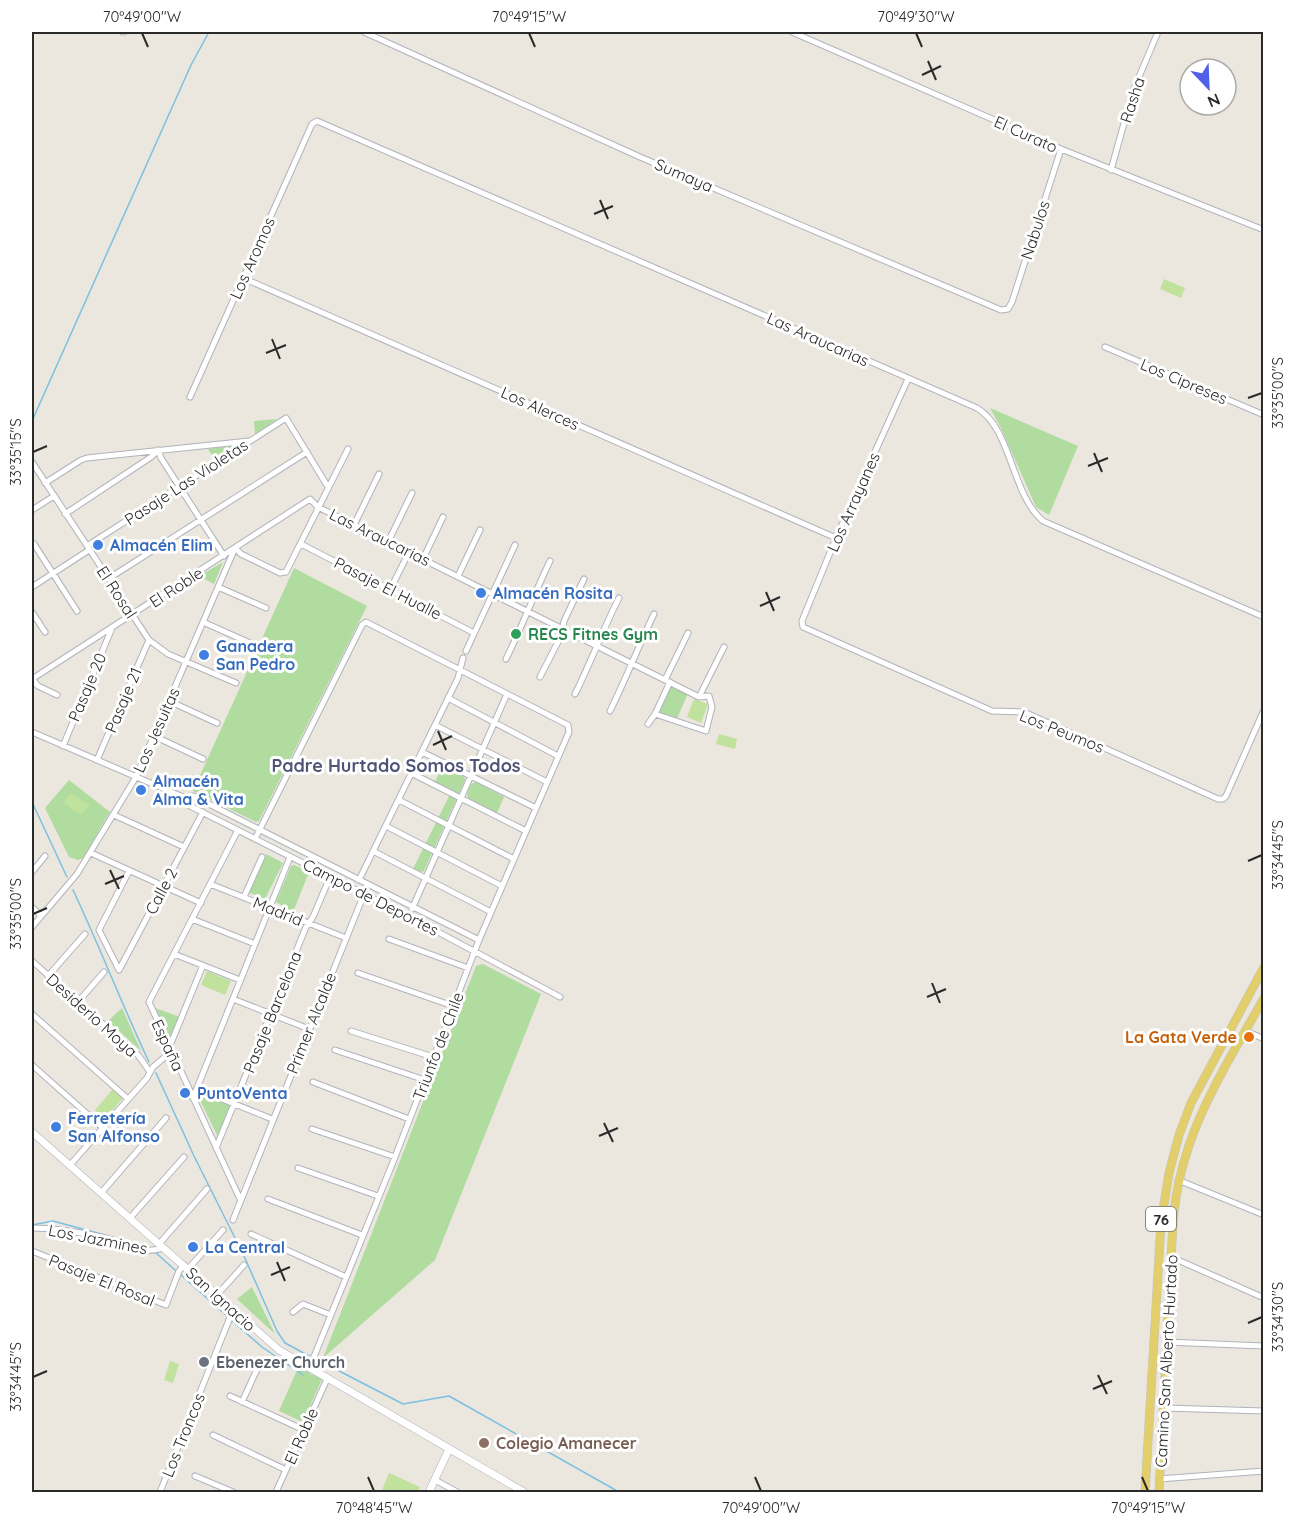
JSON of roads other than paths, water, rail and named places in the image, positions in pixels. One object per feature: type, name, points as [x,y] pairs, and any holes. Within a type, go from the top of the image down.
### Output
[{"type":"main road","name":"Camino San Alberto Hurtado","points":[[1145,1492],[1161,1223],[1169,1173],[1179,1135],[1191,1103],[1263,967]]},
{"type":"main road","name":"Camino San Alberto Hurtado","points":[[1159,1492],[1171,1257],[1178,1180],[1196,1124],[1263,998]]},
{"type":"main road","name":"San Ignacio","points":[[32,1132],[130,1218],[182,1271],[217,1295],[232,1312],[271,1344],[309,1369],[524,1492]]},
{"type":"main road","points":[[429,1492],[449,1449]]},
{"type":"street","name":"Sumaya","points":[[364,32],[640,157],[998,309],[1008,309]]},
{"type":"street","name":"El Curato","points":[[792,32],[1061,149],[1263,230]]},
{"type":"street","name":"Rasha","points":[[1111,170],[1132,91],[1158,32]]},
{"type":"street","name":"Los Aromos","points":[[190,397],[315,121]]},
{"type":"street","name":"Las Araucarias","points":[[315,121],[977,408],[987,414],[994,424],[1030,507],[1043,521],[1263,617]]},
{"type":"street","name":"Nabulos","points":[[1008,309],[1061,149]]},
{"type":"street","name":"Los Alerces","points":[[243,278],[836,538]]},
{"type":"street","name":"Los Cipreses","points":[[1105,347],[1263,415]]},
{"type":"street","name":"Los Arrayanes","points":[[802,626],[802,621],[836,538],[908,379]]},
{"type":"street","name":"Pasaje Las Violetas","points":[[32,587],[179,487],[286,418],[307,453]]},
{"type":"street","points":[[45,483],[83,459],[251,441]]},
{"type":"street","points":[[235,548],[241,554],[280,573],[286,572],[348,449]]},
{"type":"street","points":[[158,450],[224,556]]},
{"type":"street","points":[[65,514],[158,450]]},
{"type":"street","points":[[108,579],[307,453],[328,487]]},
{"type":"street","name":"El Rosal","points":[[32,462],[34,473],[54,496],[149,640],[163,651],[236,683]]},
{"type":"street","points":[[354,525],[379,474]]},
{"type":"street","points":[[388,542],[412,493]]},
{"type":"street","points":[[32,510],[54,496]]},
{"type":"street","name":"El Roble","points":[[32,679],[310,499],[318,507]]},
{"type":"street","name":"Las Araucarias","points":[[318,507],[699,697]]},
{"type":"street","points":[[423,559],[443,517]]},
{"type":"street","points":[[458,576],[480,530]]},
{"type":"street","points":[[34,544],[77,610]]},
{"type":"street","name":"Pasaje El Hualle","points":[[301,544],[474,633]]},
{"type":"street","points":[[466,651],[515,545]]},
{"type":"street","name":"Los Jesuitas","points":[[32,927],[74,880],[136,777],[235,548]]},
{"type":"street","points":[[390,590],[409,552]]},
{"type":"street","points":[[506,659],[550,561]]},
{"type":"street","points":[[540,677],[561,636],[564,621],[584,579]]},
{"type":"street","points":[[218,587],[266,608]]},
{"type":"street","points":[[575,694],[619,597]]},
{"type":"street","points":[[32,612],[45,632]]},
{"type":"street","points":[[610,711],[654,614]]},
{"type":"street","points":[[203,622],[250,643]]},
{"type":"street","points":[[255,839],[362,625],[366,622],[507,694],[408,916]]},
{"type":"street","name":"Los Peumos","points":[[802,626],[992,711],[1024,712],[1218,799],[1222,799],[1263,710]]},
{"type":"street","name":"Pasaje 20","points":[[63,746],[112,628]]},
{"type":"street","points":[[648,724],[655,714],[688,633]]},
{"type":"street","name":"Pasaje 21","points":[[97,760],[149,640]]},
{"type":"street","points":[[699,697],[724,647]]},
{"type":"street","points":[[359,880],[461,671],[463,658]]},
{"type":"street","points":[[32,679],[38,686],[57,695]]},
{"type":"street","name":"Triunfo de Chile","points":[[309,1369],[479,940],[569,732],[568,725],[507,694]]},
{"type":"street","points":[[655,714],[706,731],[712,704],[709,696],[699,697]]},
{"type":"street","points":[[448,698],[558,756]]},
{"type":"street","points":[[169,701],[217,723]]},
{"type":"street","points":[[435,725],[547,783]]},
{"type":"street","name":"Campo de Deportes","points":[[32,732],[183,797],[193,796],[479,940]]},
{"type":"street","points":[[154,736],[203,759]]},
{"type":"street","points":[[422,752],[536,808]]},
{"type":"street","points":[[411,773],[526,831]]},
{"type":"street","name":"Campo de Deportes","points":[[183,797],[188,805],[408,916],[560,997]]},
{"type":"street","points":[[399,800],[514,859]]},
{"type":"street","name":"Calle 2","points":[[129,871],[99,930],[119,970],[203,812]]},
{"type":"street","points":[[114,815],[184,847]]},
{"type":"street","points":[[386,826],[502,886]]},
{"type":"street","name":"España","points":[[238,830],[149,1002],[240,1199]]},
{"type":"street","points":[[374,851],[491,912]]},
{"type":"street","points":[[91,853],[201,903]]},
{"type":"street","points":[[32,872],[45,856]]},
{"type":"street","points":[[244,897],[262,856]]},
{"type":"street","points":[[193,1098],[290,857]]},
{"type":"street","name":"Pasaje Barcelona","points":[[216,1148],[330,877]]},
{"type":"street","name":"Madrid","points":[[210,884],[345,938]]},
{"type":"street","name":"Primer Alcalde","points":[[233,1220],[364,894]]},
{"type":"street","points":[[32,907],[41,916]]},
{"type":"street","points":[[192,919],[255,944]]},
{"type":"street","points":[[48,976],[85,934]]},
{"type":"street","points":[[389,939],[468,968]]},
{"type":"street","points":[[174,954],[240,981]]},
{"type":"street","name":"Desiderio Moya","points":[[32,961],[141,1057],[150,1072]]},
{"type":"street","points":[[170,1050],[202,966]]},
{"type":"street","points":[[78,1002],[104,972]]},
{"type":"street","points":[[358,973],[453,1006]]},
{"type":"street","points":[[233,999],[309,1029]]},
{"type":"street","points":[[32,1014],[128,1099]]},
{"type":"street","points":[[351,1031],[433,1057]]},
{"type":"street","points":[[1246,1031],[1263,1039]]},
{"type":"street","name":"Desiderio Moya","points":[[70,1165],[170,1050]]},
{"type":"street","points":[[334,1050],[425,1080]]},
{"type":"street","points":[[32,1065],[103,1128]]},
{"type":"street","points":[[313,1082],[410,1119]]},
{"type":"street","points":[[197,1089],[272,1119]]},
{"type":"street","points":[[101,1193],[165,1118]]},
{"type":"street","points":[[312,1129],[394,1157]]},
{"type":"street","points":[[130,1218],[184,1157]]},
{"type":"street","points":[[298,1168],[378,1196]]},
{"type":"street","points":[[1178,1180],[1263,1215]]},
{"type":"street","points":[[160,1247],[207,1190]]},
{"type":"street","points":[[268,1199],[362,1235]]},
{"type":"street","name":"Los Jazmines","points":[[32,1228],[55,1228],[103,1237],[148,1252],[160,1247]]},
{"type":"street","points":[[182,1271],[223,1230]]},
{"type":"street","points":[[251,1234],[346,1277]]},
{"type":"street","name":"Pasaje El Rosal","points":[[32,1251],[166,1305],[182,1271]]},
{"type":"street","points":[[1171,1257],[1263,1298]]},
{"type":"street","points":[[217,1295],[244,1265]]},
{"type":"street","points":[[293,1312],[303,1304],[331,1315]]},
{"type":"street","name":"Los Troncos","points":[[160,1492],[232,1312]]},
{"type":"street","points":[[1167,1342],[1263,1346]]},
{"type":"street","points":[[242,1402],[259,1365]]},
{"type":"street","name":"El Roble","points":[[276,1492],[327,1379]]},
{"type":"street","points":[[230,1396],[304,1430]]},
{"type":"street","points":[[1164,1408],[1263,1411]]},
{"type":"street","points":[[213,1436],[286,1470]]},
{"type":"street","points":[[1160,1479],[1263,1471]]},
{"type":"street","points":[[195,1476],[233,1492]]},
{"type":"street","points":[[435,1479],[457,1492]]},
{"type":"waterway","points":[[32,421],[191,65],[209,32]]},
{"type":"waterway","points":[[32,802],[67,877]]},
{"type":"waterway","points":[[73,890],[149,1062]]},
{"type":"waterway","points":[[156,1073],[244,1256],[277,1331],[285,1343],[311,1357]]},
{"type":"waterway","points":[[32,1225],[53,1221],[149,1247]]},
{"type":"waterway","points":[[155,1252],[176,1271]]},
{"type":"waterway","points":[[180,1274],[228,1317]]},
{"type":"waterway","points":[[231,1320],[262,1347],[303,1375]]},
{"type":"waterway","points":[[316,1359],[403,1404],[449,1396],[619,1492]]},
{"type":"place","name":"Almacén Elim","points":[[98,545]]},
{"type":"place","name":"Almacén Rosita","points":[[481,593]]},
{"type":"place","name":"RECS Fitnes Gym","points":[[516,634]]},
{"type":"place","name":"Ganadera San Pedro","points":[[204,655]]},
{"type":"place","name":"Almacén Alma & Vita","points":[[141,790]]},
{"type":"place","name":"La Gata Verde","points":[[1249,1037]]},
{"type":"place","name":"PuntoVenta","points":[[185,1093]]},
{"type":"place","name":"Ferretería San Alfonso","points":[[56,1127]]},
{"type":"place","name":"La Central","points":[[193,1247]]},
{"type":"place","name":"Ebenezer Church","points":[[204,1362]]},
{"type":"place","name":"Colegio Amanecer","points":[[484,1443]]},
{"type":"district","name":"Padre Hurtado Somos Todos","points":[[396,765]]}]
